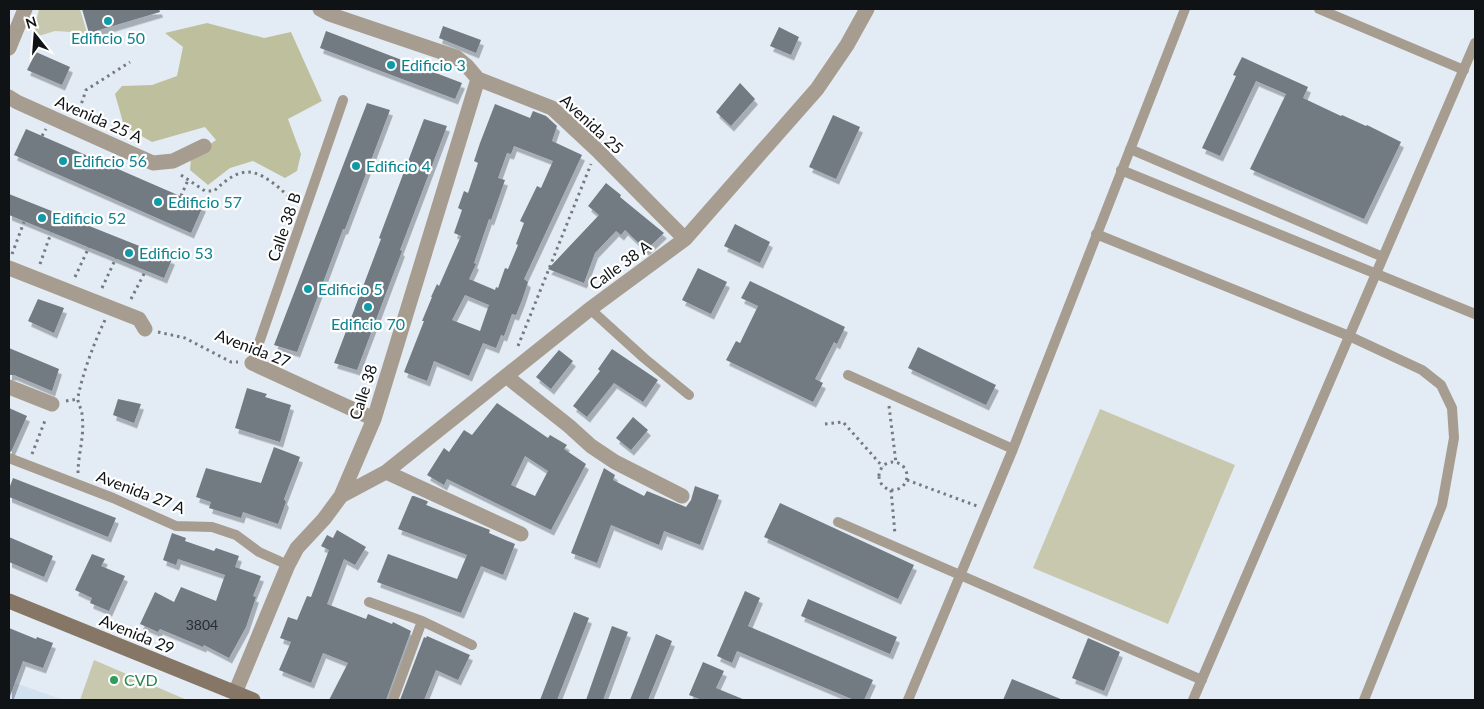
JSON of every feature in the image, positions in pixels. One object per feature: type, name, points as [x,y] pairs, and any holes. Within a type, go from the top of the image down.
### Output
[{"type":"main road","name":"Avenida 29","points":[[9,601],[253,700]]},
{"type":"street","points":[[9,48],[25,9]]},
{"type":"street","name":"Avenida 25","points":[[320,9],[328,14],[456,57],[467,66],[478,80],[552,108],[597,150],[685,239]]},
{"type":"street","name":"Calle 38 A","points":[[341,496],[386,472],[590,308],[685,239],[817,89],[867,9]]},
{"type":"street","name":"Calle 38","points":[[235,693],[288,565],[297,548],[324,519],[341,496],[374,419],[478,80]]},
{"type":"street","name":"Avenida 25 A","points":[[9,97],[152,162],[173,161],[204,146]]},
{"type":"street","points":[[9,268],[138,319],[145,329]]},
{"type":"street","name":"Avenida 27","points":[[252,363],[374,419]]},
{"type":"street","points":[[506,376],[591,446],[615,462],[682,496]]},
{"type":"street","points":[[9,387],[52,404]]},
{"type":"street","points":[[386,472],[521,534]]},
{"type":"lane","points":[[908,700],[1012,449],[1120,170],[1185,9]]},
{"type":"lane","points":[[1319,9],[1464,70]]},
{"type":"lane","points":[[1193,700],[1475,43]]},
{"type":"lane","name":"Calle 38 B","points":[[252,363],[343,100]]},
{"type":"lane","points":[[1130,149],[1383,257]]},
{"type":"lane","points":[[1120,170],[1475,314]]},
{"type":"lane","points":[[1096,234],[1349,336],[1422,370],[1440,385],[1452,408],[1454,438],[1442,505],[1364,700]]},
{"type":"lane","points":[[590,308],[644,358],[689,395]]},
{"type":"lane","points":[[848,375],[1012,449]]},
{"type":"lane","name":"Avenida 27 A","points":[[9,458],[114,498],[176,526],[212,527],[236,535],[259,552],[288,565]]},
{"type":"lane","points":[[838,522],[1202,680]]},
{"type":"lane","points":[[369,602],[422,621],[472,645]]},
{"type":"lane","points":[[393,700],[422,621]]},
{"type":"path","points":[[82,116],[80,105],[86,90],[130,62]]},
{"type":"path","points":[[517,349],[597,150]]},
{"type":"path","points":[[173,161],[179,174],[205,192],[214,192],[234,176],[251,172],[281,188],[304,212]]},
{"type":"path","points":[[181,196],[188,180]]},
{"type":"path","points":[[9,262],[24,222]]},
{"type":"path","points":[[35,278],[51,232]]},
{"type":"path","points":[[68,292],[89,247]]},
{"type":"path","points":[[95,302],[116,258]]},
{"type":"path","points":[[124,314],[146,270]]},
{"type":"path","points":[[78,484],[78,461],[82,442],[82,415],[78,399],[99,332],[110,308]]},
{"type":"path","name":"Avenida 27","points":[[145,329],[184,338],[231,362],[252,363]]},
{"type":"path","points":[[887,392],[896,463]]},
{"type":"path","points":[[28,465],[52,404],[78,399]]},
{"type":"path","points":[[825,424],[843,422],[883,467]]},
{"type":"path","points":[[891,463],[900,464],[906,471],[907,480],[902,487],[898,490],[885,488],[879,476],[883,467],[891,463]]},
{"type":"path","points":[[907,480],[986,509]]},
{"type":"path","points":[[891,490],[897,548]]},
{"type":"shaded area","points":[[9,681],[64,700],[9,700]]},
{"type":"green space","points":[[39,9],[80,9],[87,33],[55,31],[32,38]]},
{"type":"green space","points":[[207,23],[264,38],[291,32],[322,101],[288,119],[301,154],[297,171],[285,178],[253,161],[230,168],[208,185],[190,170],[191,158],[216,140],[205,127],[152,142],[124,126],[115,94],[122,86],[152,85],[177,76],[183,47],[165,33]]},
{"type":"green space","points":[[1100,409],[1235,465],[1168,624],[1033,568]]},
{"type":"green space","name":"CVD","points":[[94,660],[187,700],[80,700]]},
{"type":"building","name":"Edificio 50","points":[[82,9],[159,9],[160,12],[89,33]]},
{"type":"building","points":[[443,26],[481,40],[476,53],[439,38]]},
{"type":"building","points":[[779,27],[799,37],[791,55],[770,46]]},
{"type":"building","name":"Edificio 3","points":[[326,31],[462,83],[455,99],[320,48]]},
{"type":"building","points":[[36,52],[70,67],[62,85],[27,70]]},
{"type":"building","points":[[1242,57],[1308,87],[1303,98],[1341,116],[1367,125],[1401,142],[1364,219],[1250,169],[1286,94],[1256,81],[1220,156],[1202,148],[1236,76],[1233,75]]},
{"type":"building","points":[[740,83],[755,99],[731,126],[716,112]]},
{"type":"building","points":[[367,103],[390,110],[345,229],[343,229],[297,352],[274,345]]},
{"type":"building","points":[[495,104],[530,118],[533,111],[546,116],[557,126],[552,141],[582,155],[524,279],[528,282],[516,315],[512,314],[504,336],[501,335],[496,348],[483,343],[469,376],[434,361],[427,381],[404,372],[424,321],[422,321],[431,297],[437,284],[439,286],[461,236],[454,233],[462,210],[458,208],[464,191],[468,193],[478,163],[474,161]],"holes":[[[514,146],[553,161],[541,188],[537,186],[520,221],[524,223],[516,244],[518,245],[508,269],[505,268],[498,288],[496,287],[495,290],[469,279],[476,264],[474,263],[489,219],[491,220],[505,180],[498,178],[507,153],[511,154]],[[465,295],[489,305],[480,331],[452,320]]]},
{"type":"building","points":[[833,115],[860,127],[836,179],[809,167]]},
{"type":"building","points":[[424,119],[447,126],[400,250],[402,251],[357,370],[334,363],[381,239],[379,238]]},
{"type":"building","points":[[26,129],[203,206],[191,233],[14,155]]},
{"type":"building","points":[[606,183],[664,233],[646,250],[625,230],[621,235],[616,231],[595,253],[584,283],[548,269],[599,215],[588,206]]},
{"type":"building","points":[[9,194],[172,259],[164,278],[9,215]]},
{"type":"building","points":[[735,224],[770,242],[760,263],[724,246]]},
{"type":"building","points":[[698,268],[727,282],[711,314],[682,300]]},
{"type":"building","points":[[750,281],[845,327],[837,344],[834,342],[815,379],[823,383],[813,402],[726,360],[736,341],[740,343],[758,306],[741,298]]},
{"type":"building","points":[[38,299],[64,308],[54,333],[28,321]]},
{"type":"building","points":[[918,347],[996,385],[986,405],[908,368]]},
{"type":"building","points":[[9,348],[59,369],[52,391],[14,375],[9,375]]},
{"type":"building","points":[[612,349],[658,380],[643,402],[614,383],[587,417],[573,406],[600,371],[598,369]]},
{"type":"building","points":[[559,350],[573,361],[551,389],[536,377]]},
{"type":"building","points":[[247,388],[267,394],[265,397],[291,405],[280,442],[235,428]]},
{"type":"building","points":[[118,399],[141,404],[134,423],[113,415]]},
{"type":"building","points":[[497,403],[548,438],[550,435],[567,445],[564,449],[586,464],[551,530],[447,479],[444,485],[427,475],[444,448],[449,452],[464,430],[472,435]],"holes":[[[525,456],[548,471],[535,496],[511,485]]]},
{"type":"building","points":[[9,408],[27,416],[11,452],[9,451]]},
{"type":"building","points":[[633,417],[648,430],[631,450],[616,438]]},
{"type":"building","points":[[274,447],[300,457],[284,499],[286,502],[278,524],[243,512],[241,518],[209,508],[211,502],[196,497],[206,468],[261,483]]},
{"type":"building","points":[[604,468],[615,475],[613,480],[644,496],[647,491],[686,507],[691,500],[695,486],[719,495],[700,545],[664,531],[659,545],[611,525],[597,563],[571,553]]},
{"type":"building","points":[[13,478],[116,518],[108,537],[9,497],[9,489]]},
{"type":"building","points":[[412,496],[427,501],[426,505],[490,530],[489,533],[515,544],[503,575],[481,566],[461,613],[377,582],[388,554],[457,579],[467,555],[398,529]]},
{"type":"building","points":[[780,503],[914,565],[898,599],[764,537]]},
{"type":"building","points":[[337,530],[366,547],[355,565],[344,559],[327,604],[366,619],[368,614],[392,624],[393,622],[411,631],[386,700],[329,700],[348,663],[323,653],[311,683],[279,670],[291,642],[280,638],[288,617],[297,620],[307,596],[311,597],[329,550],[321,546],[327,535],[333,538]]},
{"type":"building","points":[[172,533],[186,538],[185,541],[214,551],[216,548],[239,556],[235,567],[261,576],[253,596],[256,597],[246,627],[229,658],[204,645],[203,647],[160,629],[158,632],[140,624],[155,592],[174,602],[181,587],[216,601],[225,575],[178,559],[176,565],[163,560]]},
{"type":"building","points":[[9,537],[53,556],[44,577],[9,562]]},
{"type":"building","points":[[92,554],[105,559],[101,566],[125,576],[109,611],[90,603],[92,598],[75,590]]},
{"type":"building","points":[[745,591],[760,598],[748,626],[873,680],[864,700],[854,700],[737,651],[732,663],[717,656]]},
{"type":"building","points":[[808,599],[897,637],[890,654],[801,616]]},
{"type":"building","points":[[574,612],[589,618],[557,700],[540,700]]},
{"type":"building","points":[[612,626],[628,632],[603,700],[586,700]]},
{"type":"building","points":[[9,628],[36,639],[37,637],[53,643],[43,668],[23,661],[10,696],[9,696]]},
{"type":"building","points":[[656,634],[672,641],[648,700],[630,700]]},
{"type":"building","points":[[427,636],[470,655],[458,680],[436,670],[424,700],[400,700],[424,637],[426,638]]},
{"type":"building","points":[[1088,638],[1120,652],[1104,691],[1072,678]]},
{"type":"building","points":[[703,662],[724,671],[716,688],[745,700],[702,700],[689,695]]},
{"type":"building","points":[[1012,679],[1063,700],[1003,700]]},
{"type":"place","name":"Edificio 50","points":[[108,21]]},
{"type":"place","name":"Edificio 3","points":[[391,65]]},
{"type":"place","name":"Edificio 56","points":[[63,161]]},
{"type":"place","name":"Edificio 4","points":[[356,166]]},
{"type":"place","name":"Edificio 57","points":[[158,202]]},
{"type":"place","name":"Edificio 52","points":[[42,218]]},
{"type":"place","name":"Edificio 53","points":[[129,253]]},
{"type":"place","name":"Edificio 5","points":[[308,289]]},
{"type":"place","name":"Edificio 70","points":[[368,307]]},
{"type":"place","name":"CVD","points":[[114,680]]}]
